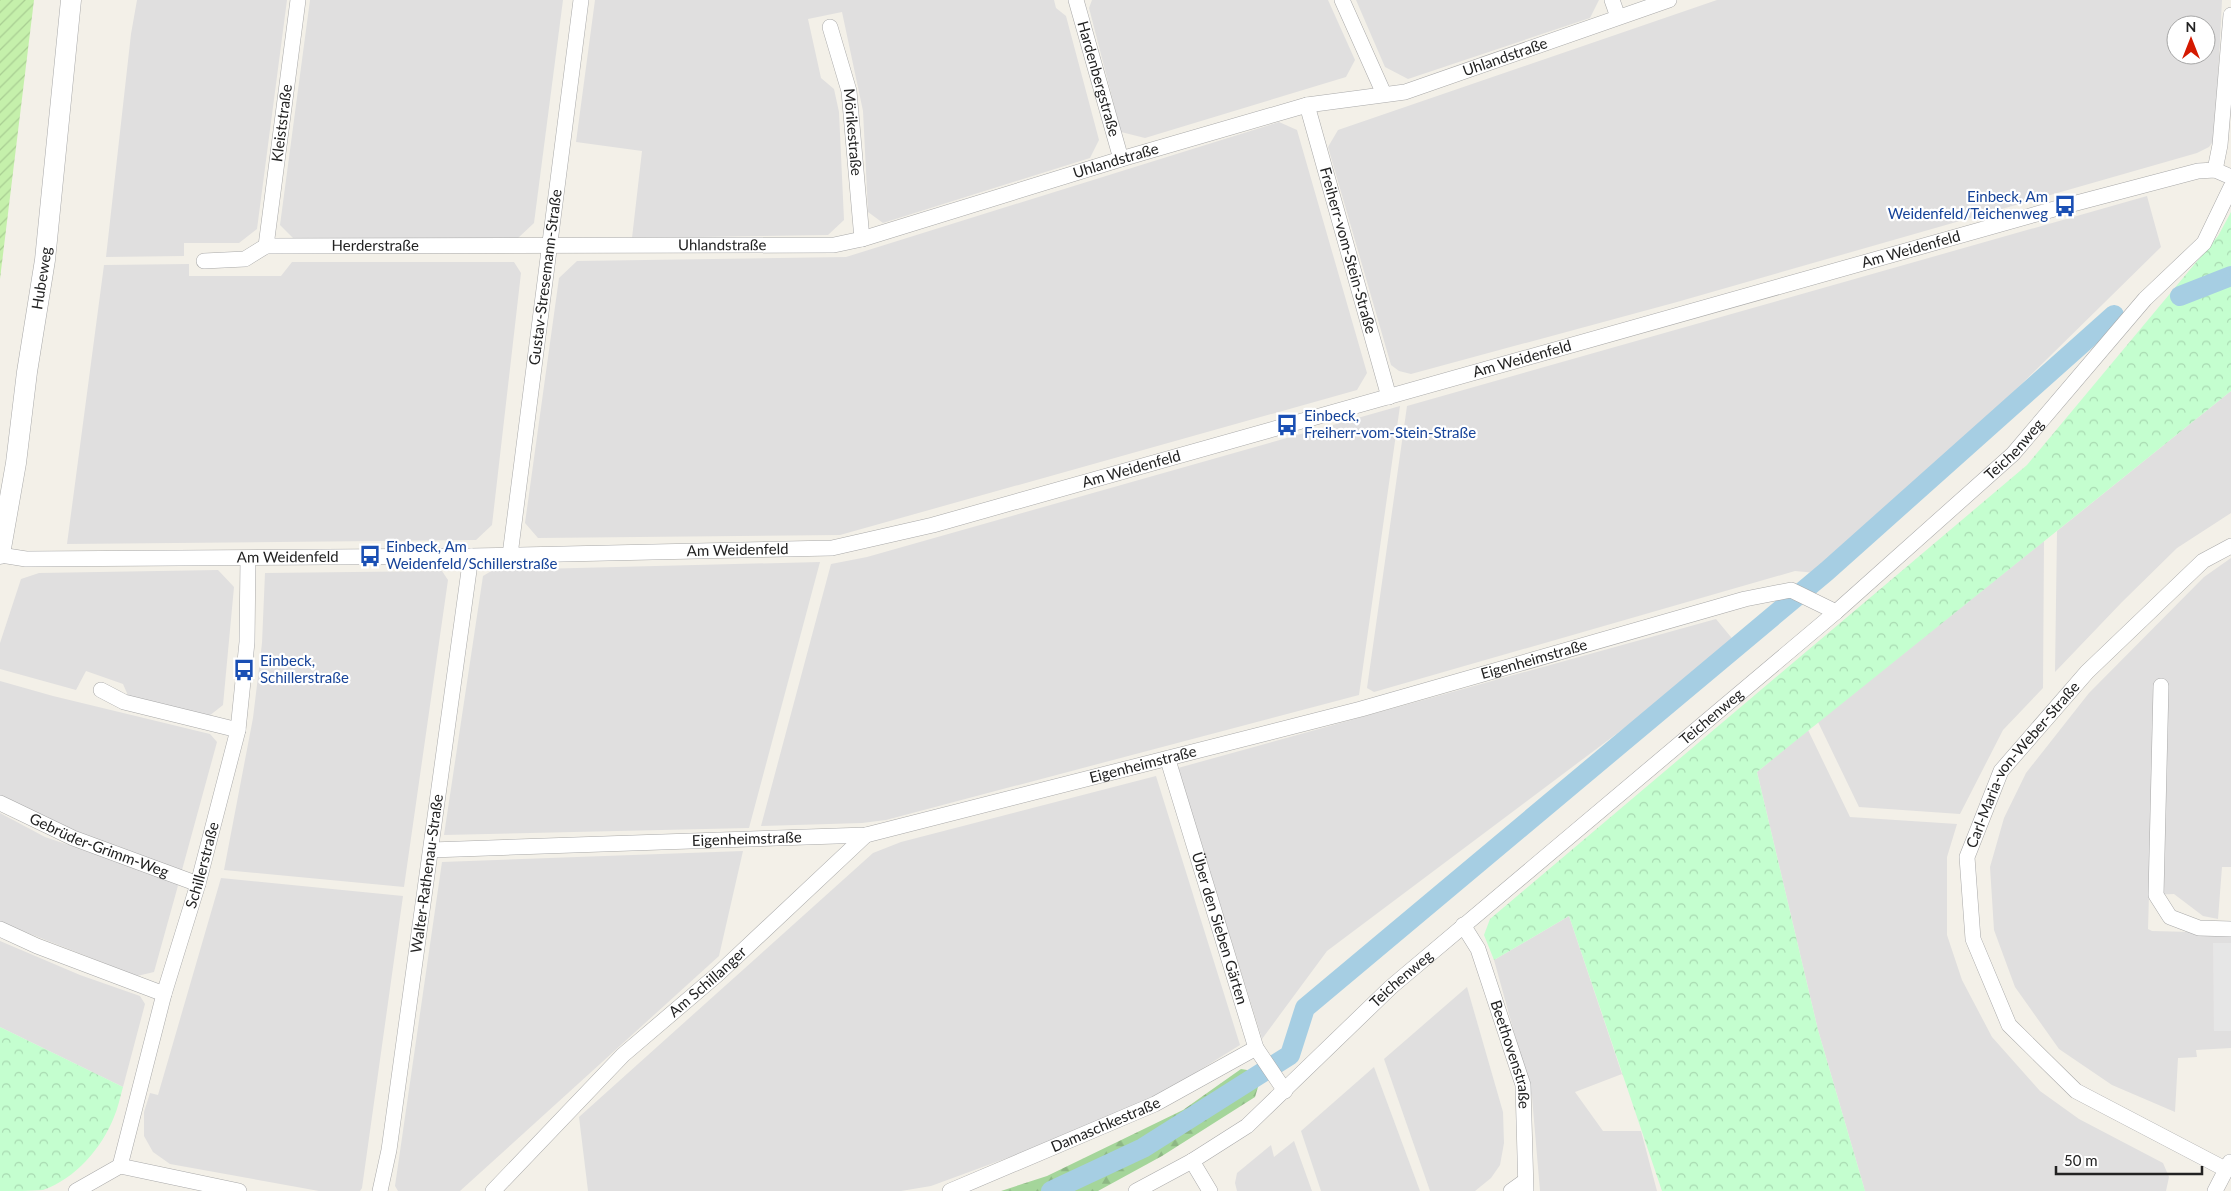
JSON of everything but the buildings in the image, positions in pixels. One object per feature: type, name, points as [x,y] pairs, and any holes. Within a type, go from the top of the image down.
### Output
[{"type":"street","name":"Hubeweg","points":[[0,554],[16,462],[27,372],[45,260],[71,0]]},
{"type":"street","name":"Kleiststraße","points":[[266,246],[298,0]]},
{"type":"street","name":"Gustav-Stresemann-Straße","points":[[510,555],[581,0]]},
{"type":"street","name":"Hardenbergstraße","points":[[1076,0],[1121,159]]},
{"type":"street","points":[[1342,0],[1384,94]]},
{"type":"street","points":[[1612,0],[1618,17]]},
{"type":"street","name":"Uhlandstraße","points":[[551,246],[834,246],[1307,105],[1405,92],[1669,0]]},
{"type":"street","points":[[2231,15],[2220,145],[2215,170],[2231,177]]},
{"type":"street","name":"Mörikestraße","points":[[830,27],[849,91],[862,239]]},
{"type":"street","name":"Freiherr-vom-Stein-Straße","points":[[1307,105],[1389,397]]},
{"type":"street","name":"Am Weidenfeld","points":[[0,554],[26,559],[248,558],[471,556],[832,548],[933,525],[2065,206],[2198,171],[2215,170]]},
{"type":"street","name":"Teichenweg","points":[[1136,1191],[1192,1161],[1247,1126],[1391,987],[1462,925],[1835,612],[2014,454],[2145,299],[2204,242],[2231,188]]},
{"type":"street","name":"Herderstraße","points":[[266,246],[551,246]]},
{"type":"street","points":[[204,261],[245,260],[266,246]]},
{"type":"street","name":"Carl-Maria-von-Weber-Straße","points":[[2229,1165],[2076,1091],[2009,1025],[1973,939],[1967,857],[2001,770],[2087,672],[2203,561],[2231,546]]},
{"type":"street","name":"Walter-Rathenau-Straße","points":[[380,1191],[389,1150],[432,850],[471,556]]},
{"type":"street","name":"Schillerstraße","points":[[120,1166],[164,994],[198,884],[238,730],[247,642],[248,558]]},
{"type":"street","name":"Eigenheimstraße","points":[[432,850],[866,835],[1168,760],[1361,709],[1745,599],[1791,590],[1835,612]]},
{"type":"street","points":[[2162,686],[2156,895],[2170,917],[2199,928],[2231,929]]},
{"type":"street","points":[[101,690],[124,702],[238,730]]},
{"type":"street","name":"Über den Sieben Gärten","points":[[1168,760],[1256,1049],[1284,1090]]},
{"type":"street","name":"Gebrüder-Grimm-Weg","points":[[0,803],[73,838],[198,884]]},
{"type":"street","name":"Am Schillanger","points":[[492,1191],[623,1055],[718,974],[866,835]]},
{"type":"street","name":"Beethovenstraße","points":[[1462,925],[1478,949],[1523,1085],[1525,1186]]},
{"type":"street","points":[[0,929],[37,946],[164,994]]},
{"type":"street","name":"Damaschkestraße","points":[[950,1191],[1155,1104],[1256,1049]]},
{"type":"street","points":[[1192,1161],[1210,1191]]},
{"type":"street","points":[[2216,1191],[2229,1165]]},
{"type":"street","points":[[76,1191],[120,1166],[239,1191]]},
{"type":"street","points":[[1511,1191],[1525,1186]]},
{"type":"shaded area","points":[[137,0],[287,0],[257,229],[239,243],[184,243],[184,256],[106,257],[131,34]]},
{"type":"shaded area","points":[[310,0],[563,0],[534,223],[517,239],[293,238],[280,225]]},
{"type":"shaded area","points":[[595,0],[1054,0],[1056,8],[1066,16],[1099,140],[1090,158],[883,223],[868,212],[863,111],[842,12],[808,19],[821,78],[834,89],[839,112],[844,220],[828,235],[632,238],[642,151],[576,142]]},
{"type":"shaded area","points":[[1092,0],[1328,0],[1355,60],[1346,77],[1145,138],[1121,132],[1089,8]]},
{"type":"shaded area","points":[[1356,0],[1599,0],[1590,18],[1408,79],[1385,67]]},
{"type":"shaded area","points":[[1717,0],[2222,0],[2215,139],[2209,147],[2197,153],[1677,302],[1411,374],[1399,371],[1391,365],[1328,147],[1338,130]]},
{"type":"shaded area","points":[[1279,122],[1297,130],[1367,373],[1357,390],[840,535],[538,538],[525,523],[559,278],[577,261],[846,257]]},
{"type":"shaded area","points":[[2147,196],[2161,247],[1932,472],[1816,573],[1795,571],[1374,692],[1367,688],[1407,406]]},
{"type":"shaded area","points":[[292,262],[514,262],[521,273],[492,525],[476,540],[67,544],[104,265],[189,264],[189,276],[281,276]]},
{"type":"shaded area","points":[[2231,391],[2231,513],[2177,548],[2055,672],[2057,531]]},
{"type":"shaded area","points":[[1400,406],[1359,695],[886,820],[862,823],[761,826],[831,564],[867,557]]},
{"type":"shaded area","points":[[2044,541],[2043,688],[2003,730],[1960,814],[1859,807],[1818,722]]},
{"type":"shaded area","points":[[2231,558],[2231,867],[2222,867],[2218,919],[2203,916],[2174,894],[2149,895],[2148,929],[2152,931],[2231,933],[2231,1048],[2196,1050],[2197,1057],[2178,1058],[2175,1112],[2112,1085],[2059,1049],[2015,987],[1994,930],[1990,867],[2004,818],[2026,773],[2089,693],[2204,577]]},
{"type":"shaded area","points":[[820,562],[749,828],[444,835],[483,576],[493,570]]},
{"type":"shaded area","points":[[218,570],[234,587],[223,705],[209,716],[130,700],[123,684],[86,671],[76,690],[0,669],[0,643],[21,579],[39,573]]},
{"type":"shaded area","points":[[442,571],[448,580],[404,887],[224,870],[253,718],[262,643],[265,573]]},
{"type":"shaded area","points":[[1716,619],[1735,642],[1711,663],[1327,951],[1262,1039],[1178,768]]},
{"type":"shaded area","points":[[0,681],[53,696],[210,734],[217,742],[182,870],[96,841],[0,798]]},
{"type":"shaded area","points":[[1808,730],[1850,817],[1957,824],[1947,857],[1947,935],[1962,980],[1992,1037],[2040,1091],[2079,1119],[2163,1163],[2169,1177],[2166,1191],[1865,1191],[1818,1030],[1757,772]]},
{"type":"shaded area","points":[[1156,776],[1240,1045],[1163,1093],[1081,1131],[931,1186],[901,1191],[588,1191],[579,1117],[873,853],[901,842]]},
{"type":"shaded area","points":[[0,813],[45,837],[179,882],[154,972],[137,976],[0,922]]},
{"type":"shaded area","points":[[743,851],[719,956],[460,1191],[398,1191],[395,1186],[442,862]]},
{"type":"shaded area","points":[[221,878],[403,896],[362,1188],[360,1191],[319,1191],[170,1164],[153,1152],[144,1136],[144,1112],[150,1093],[158,1095]]},
{"type":"shaded area","points":[[1569,916],[1622,1074],[1575,1092],[1603,1131],[1641,1131],[1657,1191],[1540,1191],[1532,1097],[1494,960]]},
{"type":"shaded area","points":[[0,941],[80,975],[140,996],[145,1004],[123,1087],[0,1027]]},
{"type":"shaded area","points":[[2213,943],[2231,943],[2231,1031],[2214,1031]]},
{"type":"shaded area","points":[[1467,987],[1503,1112],[1504,1143],[1500,1165],[1491,1178],[1475,1191],[1430,1191],[1384,1059]]},
{"type":"shaded area","points":[[1374,1067],[1420,1191],[1321,1191],[1301,1131]]},
{"type":"shaded area","points":[[1294,1141],[1312,1191],[1237,1191],[1235,1183],[1237,1173],[1271,1145],[1274,1157]]},
{"type":"green space","points":[[0,0],[34,0],[0,279]]},
{"type":"green space","points":[[2231,212],[2231,391],[1757,772],[1818,1030],[1865,1191],[1662,1191],[1569,916],[1494,960],[1484,935],[1490,919],[2027,465],[2218,236]]},
{"type":"green space","points":[[0,1027],[123,1087],[109,1129],[95,1151],[66,1178],[43,1190],[0,1191]]},
{"type":"green space","points":[[1241,1069],[1247,1070],[1258,1087],[1255,1097],[1162,1156],[1098,1191],[1001,1191],[1047,1176],[1183,1110]]},
{"type":"waterway","points":[[2180,296],[2231,276]]},
{"type":"waterway","points":[[1051,1191],[1143,1148],[1290,1055],[1305,1008],[1827,571],[2114,315]]},
{"type":"place","name":"Einbeck, Am Weidenfeld/Teichenweg","points":[[2065,206]]},
{"type":"place","name":"Einbeck, Freiherr-vom-Stein-Straße","points":[[1287,425]]},
{"type":"place","name":"Einbeck, Am Weidenfeld/Schillerstraße","points":[[370,556]]},
{"type":"place","name":"Einbeck, Schillerstraße","points":[[244,670]]}]
